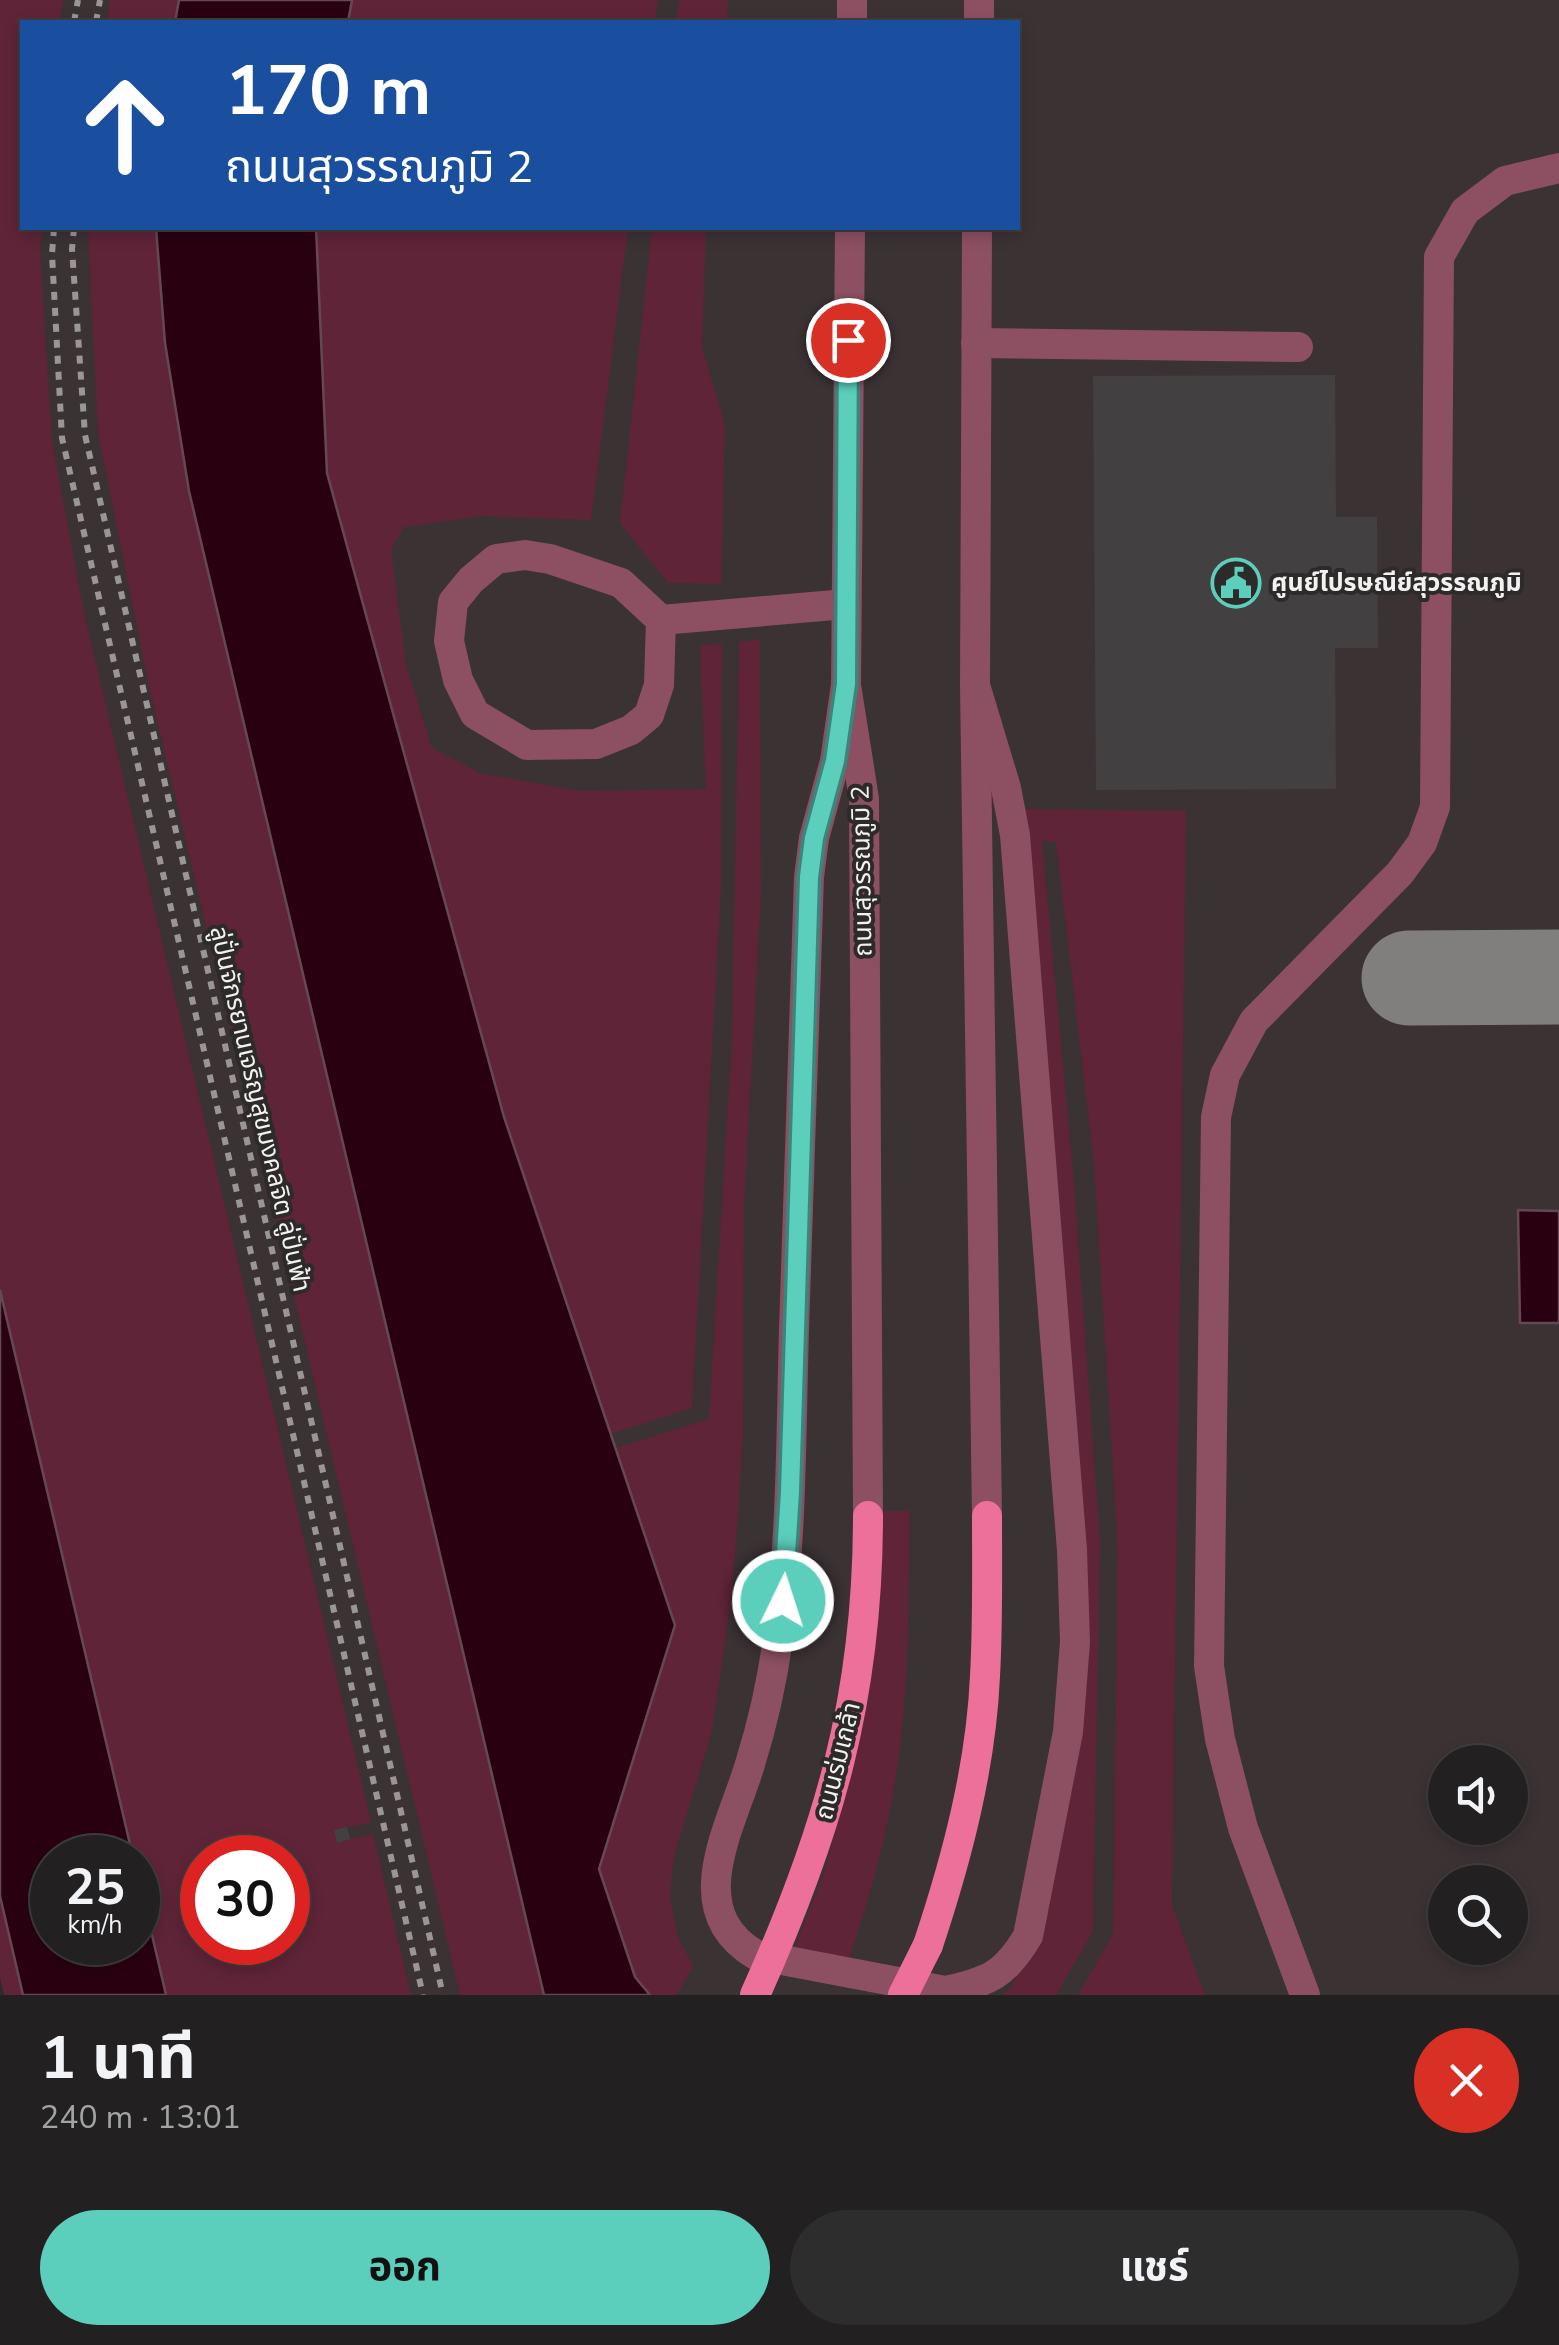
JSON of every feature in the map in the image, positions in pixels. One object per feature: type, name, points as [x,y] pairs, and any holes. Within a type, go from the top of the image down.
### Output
[{"type":"main road","name":"ถนนร่มเกล้า","points":[[755,1995],[807,1872],[841,1762],[861,1658],[868,1516]]},
{"type":"main road","points":[[904,1995],[928,1944],[959,1843],[975,1764],[985,1678],[987,1516]]},
{"type":"main road","points":[[920,1995],[928,1944]]},
{"type":"street","points":[[1305,1995],[1243,1828],[1220,1740],[1209,1666],[1216,1118],[1225,1075],[1254,1021],[1400,873],[1422,843],[1434,807],[1440,257],[1465,211],[1505,181],[1559,168]]},
{"type":"street","name":"ถนนสุวรรณภูมิ 2","points":[[850,230],[846,684],[864,799],[868,1516]]},
{"type":"street","points":[[977,230],[974,685],[987,1516]]},
{"type":"street","points":[[976,343],[1298,346]]},
{"type":"street","points":[[661,620],[659,684],[649,715],[632,730],[596,744],[528,745],[474,714],[458,680],[448,641],[453,602],[471,580],[496,559],[524,554],[621,584],[661,620],[846,604]]},
{"type":"street","points":[[846,684],[835,761],[814,838],[809,877],[790,1492],[783,1601],[765,1711],[716,1864],[716,1894],[728,1929],[738,1944],[756,1954],[944,1991],[998,1975],[1015,1958],[1028,1936],[1068,1732],[1076,1642],[1015,835],[1006,788],[974,685]]},
{"type":"path","points":[[54,230],[62,438],[422,1995]]},
{"type":"path","name":"ลู่ปั่นจักรยานเจริญสุขมงคลจิต ลู่ปั่นฟ้า","points":[[74,230],[86,435],[443,1995]]},
{"type":"shaded area","points":[[0,0],[1559,0],[1559,1995],[270,1995],[280,1965],[310,1965],[310,1835],[281,1835],[0,859]]},
{"type":"shaded area","points":[[0,0],[63,0],[60,20],[20,20],[20,230],[42,230],[52,441],[84,613],[371,1822],[335,1830],[336,1842],[373,1834],[411,1995],[166,1995],[159,1965],[160,1835],[128,1835],[0,1290]]},
{"type":"shaded area","points":[[110,0],[179,0],[175,20],[107,20]]},
{"type":"shaded area","points":[[179,0],[352,0],[348,20],[175,20]]},
{"type":"shaded area","points":[[352,0],[658,0],[654,20],[348,20]]},
{"type":"shaded area","points":[[679,0],[728,0],[727,20],[676,20]]},
{"type":"shaded area","points":[[88,230],[156,230],[165,343],[189,491],[544,1995],[460,1995],[149,686],[98,433]]},
{"type":"shaded area","points":[[156,230],[316,230],[327,473],[504,1117],[675,1625],[599,1869],[635,1977],[650,1995],[544,1995],[189,491],[165,343]]},
{"type":"shaded area","points":[[316,230],[628,230],[591,520],[482,516],[404,527],[391,550],[406,665],[432,748],[480,773],[579,791],[706,789],[700,645],[722,644],[721,889],[692,1408],[611,1434],[504,1117],[327,473]]},
{"type":"shaded area","points":[[652,230],[706,230],[702,347],[725,425],[721,584],[668,583],[620,523]]},
{"type":"shaded area","points":[[760,639],[761,896],[744,1204],[743,1438],[733,1585],[712,1731],[674,1856],[670,1898],[678,1937],[693,1966],[677,1995],[650,1995],[635,1977],[599,1869],[675,1625],[616,1448],[709,1419],[732,1038],[739,642]]},
{"type":"shaded area","points":[[1025,809],[1186,811],[1172,1905],[1205,1995],[1078,1995],[1113,1934],[1118,1549],[1094,1163],[1056,842],[1042,841],[1073,1172],[1100,1540],[1093,1931],[1056,1995],[1002,1995],[1010,1988],[1037,1935],[1075,1732]]},
{"type":"shaded area","points":[[1518,1210],[1559,1211],[1559,1323],[1520,1323]]},
{"type":"shaded area","points":[[0,1290],[128,1835],[30,1835],[30,1965],[159,1965],[166,1995],[23,1995],[0,1896]]},
{"type":"shaded area","points":[[880,1511],[910,1511],[906,1685],[885,1834],[846,1967],[792,1955],[824,1873],[854,1763]]},
{"type":"shaded area","points":[[0,1896],[23,1995],[4,1995],[0,1978]]},
{"type":"building","name":"ศูนย์ไปรษณีย์สุวรรณภูมิ","points":[[1335,375],[1336,517],[1377,517],[1378,648],[1335,648],[1336,789],[1096,790],[1093,376]]},
{"type":"building","points":[[347,1827],[350,1839],[337,1843],[334,1830]]},
{"type":"taxiway","points":[[1409,978],[1559,977]]},
{"type":"place","name":"ศูนย์ไปรษณีย์สุวรรณภูมิ","points":[[1236,583]]},
{"type":"route","points":[[783,1601],[790,1492],[809,877],[814,838],[835,761],[846,684],[848,340]]}]
